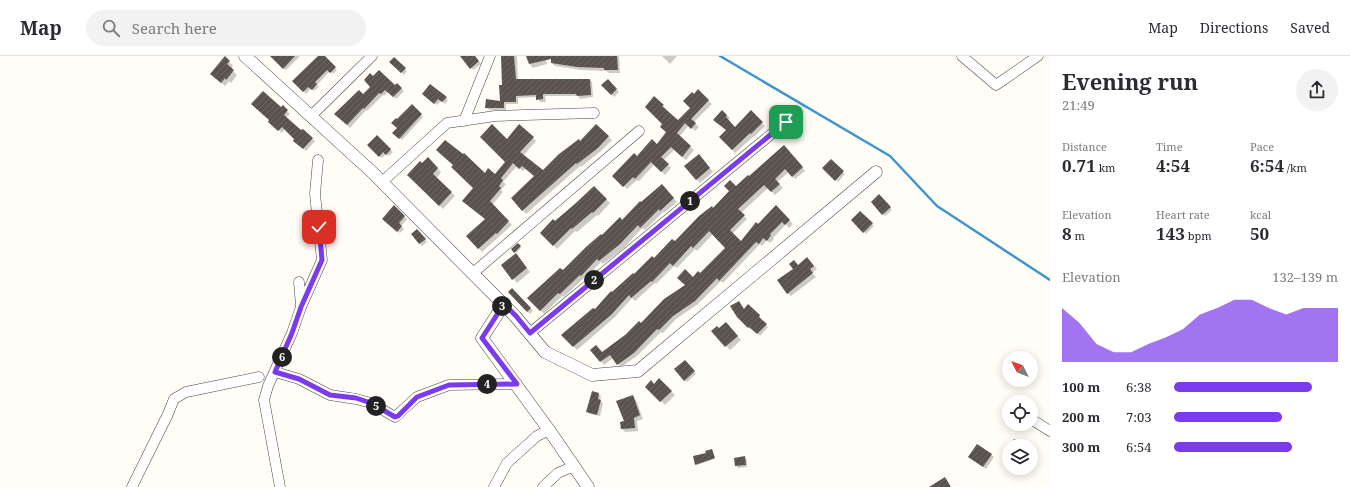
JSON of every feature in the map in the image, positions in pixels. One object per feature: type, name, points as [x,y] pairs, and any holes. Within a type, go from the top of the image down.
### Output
[{"type":"street","points":[[311,116],[372,56]]},
{"type":"street","points":[[464,121],[490,56]]},
{"type":"street","points":[[963,56],[996,85],[1038,56]]},
{"type":"street","points":[[247,57],[382,182],[516,316],[545,352],[592,375],[638,371],[876,172]]},
{"type":"street","points":[[382,182],[447,123],[495,116],[594,113]]},
{"type":"street","points":[[530,333],[786,122]]},
{"type":"street","points":[[472,273],[639,131]]},
{"type":"street","points":[[280,487],[264,400],[268,386],[322,260],[315,194],[318,160]]},
{"type":"street","points":[[299,282],[301,307]]},
{"type":"street","points":[[504,304],[482,338],[517,384],[588,487]]},
{"type":"street","points":[[275,372],[299,379],[330,395],[356,398],[371,403],[395,417],[398,416],[417,397],[449,385],[517,384]]},
{"type":"street","points":[[132,487],[174,399],[186,392],[259,377]]},
{"type":"street","points":[[1038,423],[1050,431]]},
{"type":"street","points":[[494,487],[507,463],[537,436],[549,430]]},
{"type":"street","points":[[543,487],[558,473],[574,466]]},
{"type":"building","points":[[225,56],[230,61],[227,64],[234,70],[226,80],[225,78],[221,83],[210,74]]},
{"type":"building","points":[[270,56],[295,56],[283,69]]},
{"type":"building","points":[[318,56],[325,56],[336,67],[330,73],[327,70],[315,82],[317,84],[312,90],[308,87],[303,92],[292,81]]},
{"type":"building","points":[[460,56],[475,56],[479,61],[470,69]]},
{"type":"building","points":[[501,56],[514,56],[516,79],[590,79],[591,95],[577,96],[576,94],[543,94],[543,99],[536,100],[536,95],[516,96],[516,102],[504,102],[504,108],[485,108],[486,99],[500,101],[499,85],[502,85]]},
{"type":"building","points":[[526,56],[617,56],[618,70],[604,70],[604,68],[577,67],[551,63],[551,59],[529,64]]},
{"type":"building","points":[[394,57],[406,68],[401,73],[389,62]]},
{"type":"building","points":[[379,70],[395,85],[397,83],[402,88],[393,97],[385,90],[381,94],[379,93],[347,125],[334,114],[359,90],[363,94],[370,87],[364,80],[370,73],[373,76]]},
{"type":"building","points":[[608,79],[617,89],[611,95],[601,85]]},
{"type":"building","points":[[430,84],[447,97],[442,102],[438,99],[434,104],[422,94]]},
{"type":"building","points":[[698,89],[709,100],[691,119],[696,123],[691,129],[685,123],[677,133],[691,146],[682,157],[671,147],[661,157],[669,164],[661,172],[651,162],[635,179],[633,177],[623,187],[612,176],[634,153],[637,156],[652,139],[657,144],[666,132],[660,127],[662,124],[645,107],[654,96],[664,105],[662,106],[678,120],[690,108],[683,101],[692,92],[694,94]]},
{"type":"building","points":[[263,91],[281,107],[283,105],[288,110],[284,115],[313,138],[303,149],[293,141],[294,139],[282,127],[278,131],[268,122],[269,120],[251,104]]},
{"type":"building","points":[[412,104],[422,114],[399,139],[392,133],[397,128],[391,123]]},
{"type":"building","points":[[722,110],[735,127],[751,110],[763,122],[732,150],[719,137],[726,130],[713,120]]},
{"type":"building","points":[[492,124],[507,139],[519,124],[534,137],[520,152],[543,170],[559,154],[579,139],[580,141],[596,124],[609,136],[598,148],[577,164],[576,163],[522,211],[511,198],[534,176],[522,166],[519,169],[513,163],[501,178],[503,180],[499,186],[501,188],[490,201],[509,221],[497,234],[496,233],[478,249],[466,236],[485,219],[462,201],[473,188],[451,167],[453,165],[436,150],[445,140],[463,154],[464,153],[485,173],[488,168],[495,174],[505,162],[480,137]]},
{"type":"building","points":[[377,135],[391,149],[386,155],[383,152],[379,157],[367,145]]},
{"type":"building","points":[[784,145],[803,167],[792,177],[785,169],[775,179],[780,184],[771,192],[764,185],[738,209],[745,215],[730,230],[741,241],[756,222],[758,224],[776,205],[790,220],[785,225],[782,222],[770,234],[771,235],[767,241],[763,238],[759,244],[756,242],[719,281],[717,278],[695,301],[673,316],[659,330],[657,329],[634,353],[617,365],[610,355],[600,362],[590,350],[596,345],[602,352],[625,335],[639,321],[641,323],[664,299],[685,285],[677,278],[685,269],[693,277],[698,271],[700,273],[725,248],[709,231],[693,248],[691,246],[673,266],[670,263],[652,282],[651,281],[631,298],[629,295],[612,314],[573,347],[561,335],[593,308],[595,309],[611,291],[612,292],[633,273],[634,274],[652,256],[654,258],[672,239],[675,241],[699,216],[712,206],[713,208],[729,191],[724,186],[730,180],[736,186]]},
{"type":"building","points":[[699,154],[710,168],[696,180],[684,166]]},
{"type":"building","points":[[428,157],[438,168],[433,174],[452,192],[439,206],[407,175],[420,161],[422,163]]},
{"type":"building","points":[[831,159],[844,171],[835,181],[822,168]]},
{"type":"building","points":[[662,184],[674,198],[660,211],[659,209],[640,228],[638,225],[620,244],[599,261],[597,259],[581,276],[580,275],[560,294],[558,293],[540,311],[527,298],[560,268],[563,270],[620,217],[622,220],[640,201],[641,202]]},
{"type":"building","points":[[594,186],[607,199],[593,213],[592,212],[572,229],[571,228],[553,246],[540,233],[553,219],[555,221]]},
{"type":"building","points":[[879,194],[891,207],[882,215],[871,202]]},
{"type":"building","points":[[394,205],[405,216],[399,223],[402,226],[397,232],[382,219]]},
{"type":"building","points":[[860,211],[873,223],[863,233],[851,220]]},
{"type":"building","points":[[417,229],[426,239],[419,244],[411,234]]},
{"type":"building","points":[[518,243],[521,246],[514,253],[511,249]]},
{"type":"building","points":[[516,253],[527,268],[512,280],[501,265]]},
{"type":"building","points":[[807,257],[814,266],[810,269],[813,273],[787,294],[777,280],[793,269],[789,264],[794,260],[798,265]]},
{"type":"building","points":[[512,288],[531,308],[527,312],[508,292]]},
{"type":"building","points":[[739,301],[744,309],[748,304],[767,324],[757,334],[749,327],[748,328],[737,317],[730,306]]},
{"type":"building","points":[[726,322],[738,336],[725,347],[711,331],[717,326],[719,328]]},
{"type":"building","points":[[685,360],[695,371],[684,381],[674,369]]},
{"type":"building","points":[[659,378],[672,391],[660,402],[645,387],[651,380],[654,384]]},
{"type":"building","points":[[592,391],[599,393],[598,399],[601,400],[597,415],[586,412]]},
{"type":"building","points":[[633,395],[640,415],[634,418],[635,428],[621,429],[620,422],[624,421],[616,401]]},
{"type":"building","points":[[977,444],[992,454],[983,467],[968,457]]},
{"type":"building","points":[[712,449],[715,458],[695,465],[693,456],[706,453],[705,451]]},
{"type":"building","points":[[745,456],[746,465],[735,466],[734,458]]},
{"type":"building","points":[[945,477],[951,487],[929,487]]},
{"type":"waterway","points":[[720,56],[890,156],[937,206],[1050,280]]},
{"type":"route","points":[[319,227],[322,260],[275,372],[299,379],[330,395],[356,398],[371,403],[395,417],[398,416],[417,397],[449,385],[517,384],[482,338],[504,304],[530,333],[786,122]]}]
